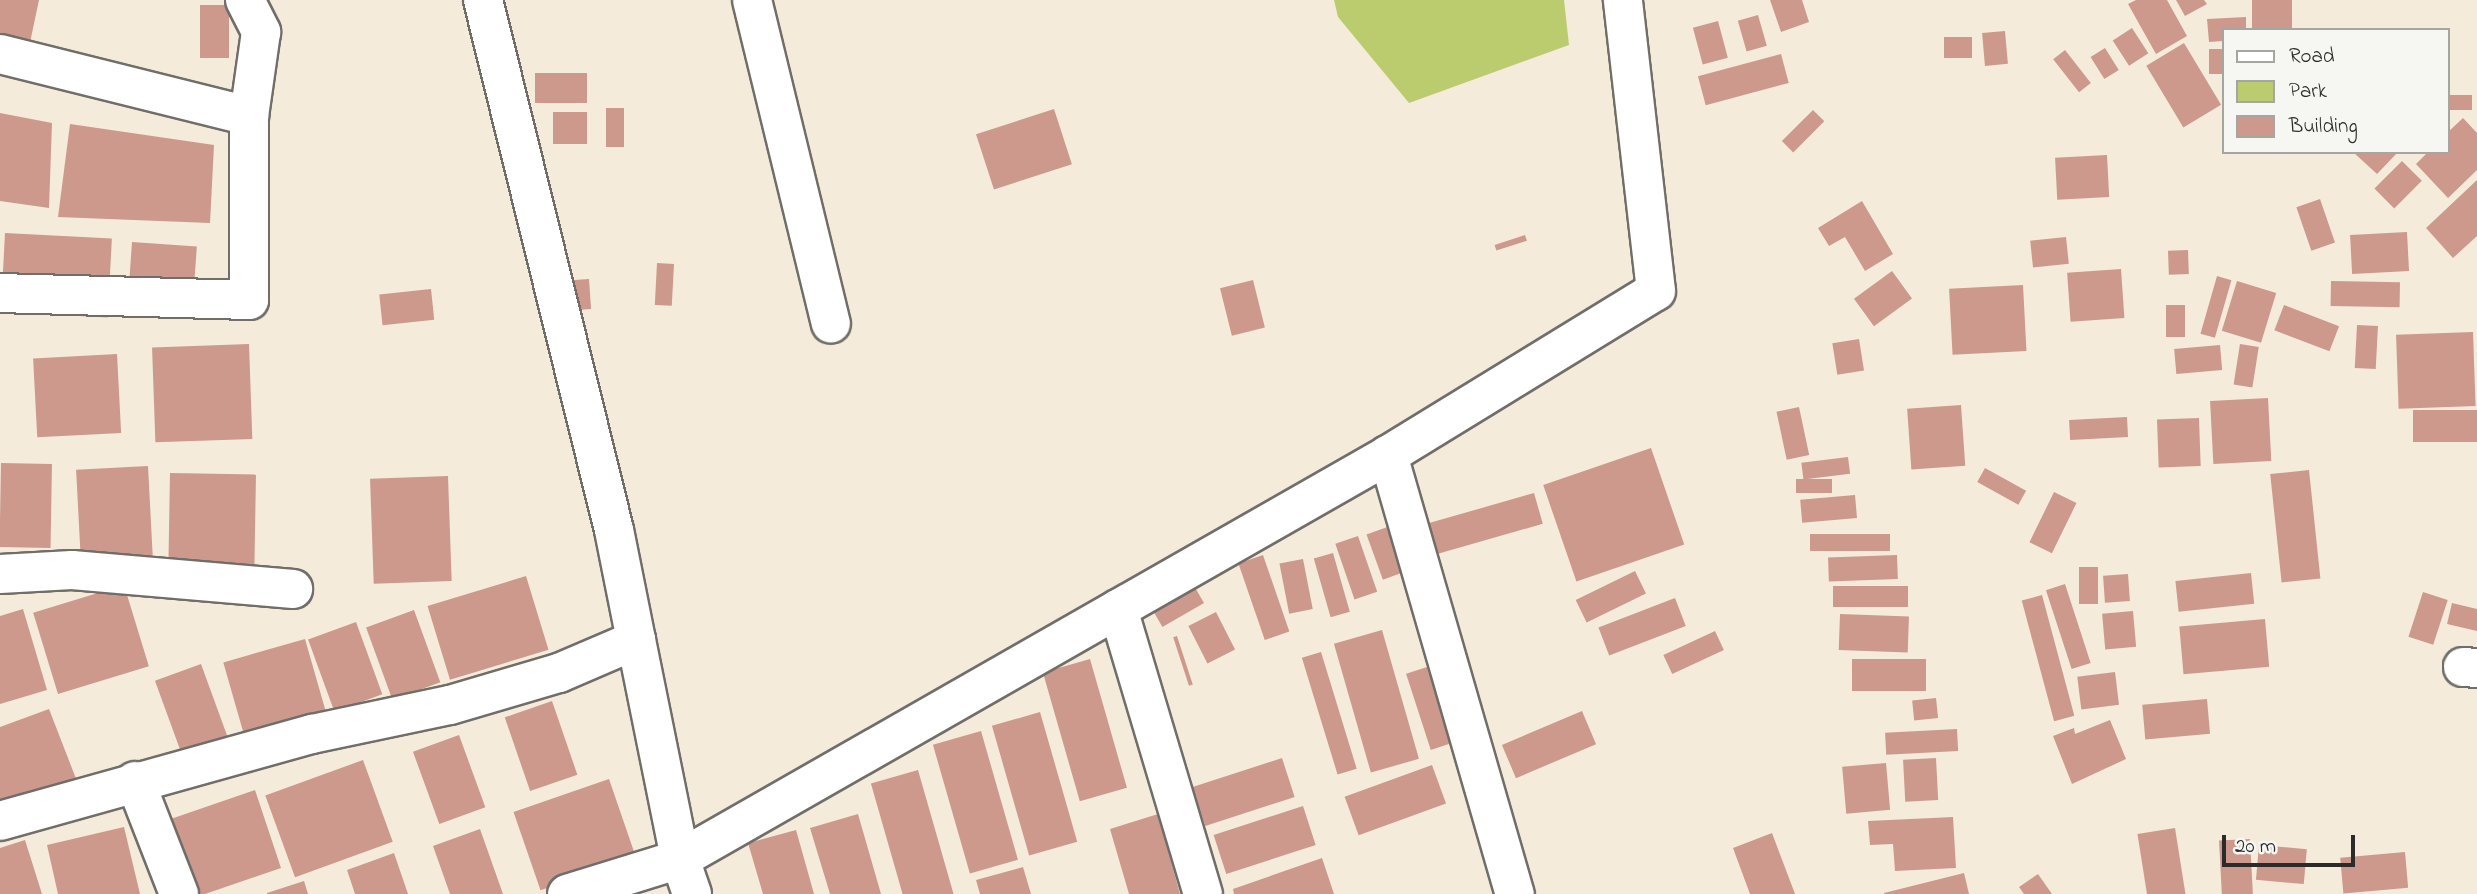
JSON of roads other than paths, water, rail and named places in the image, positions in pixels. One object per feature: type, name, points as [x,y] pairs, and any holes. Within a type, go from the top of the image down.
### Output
[{"type":"street","points":[[0,292],[248,300],[249,116],[261,32],[244,0]]},
{"type":"street","points":[[483,0],[610,517],[686,877]]},
{"type":"street","points":[[752,0],[831,323]]},
{"type":"street","points":[[567,894],[686,877],[1118,609],[1388,455],[1656,291],[1623,0]]},
{"type":"street","points":[[0,54],[249,116]]},
{"type":"street","points":[[1388,455],[1515,894]]},
{"type":"street","points":[[0,573],[72,570],[293,589]]},
{"type":"street","points":[[1118,609],[1203,894]]},
{"type":"street","points":[[0,821],[135,781],[312,734],[450,705],[559,673],[636,640]]},
{"type":"street","points":[[135,781],[179,894]]}]
